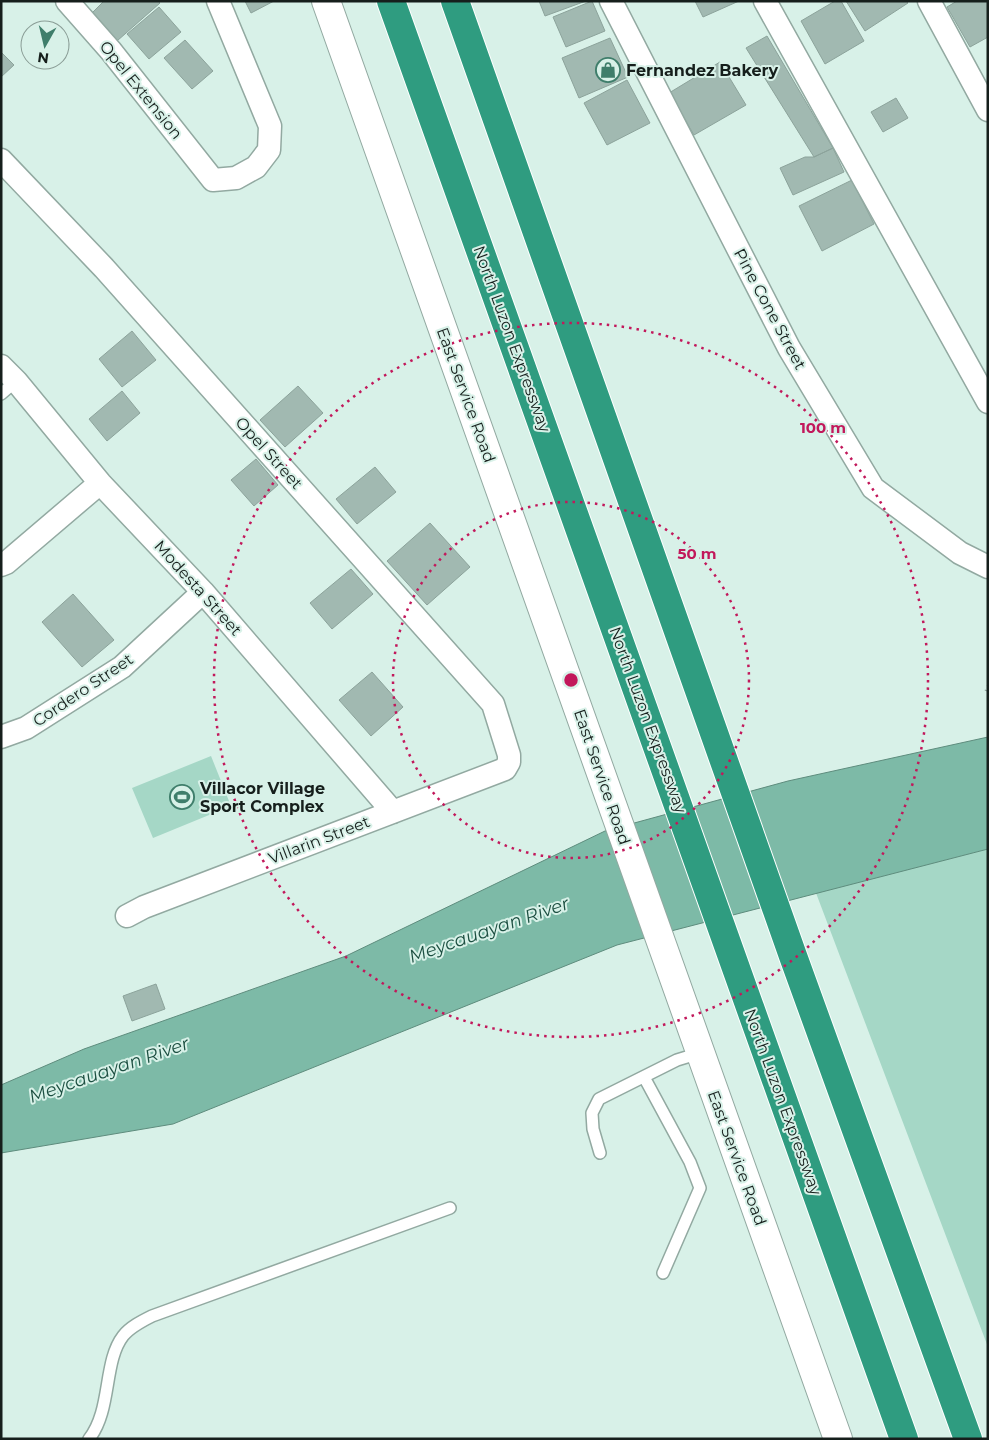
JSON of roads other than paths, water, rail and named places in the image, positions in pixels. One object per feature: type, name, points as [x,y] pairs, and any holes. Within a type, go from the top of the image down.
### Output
[{"type":"highway","name":"North Luzon Expressway","points":[[392,1],[669,778],[734,969],[904,1439]]},
{"type":"highway","points":[[455,1],[725,759],[793,956],[968,1439]]},
{"type":"street","name":"Opel Extension","points":[[67,1],[112,51],[214,180],[236,178],[256,167],[269,150],[270,126],[218,1]]},
{"type":"street","name":"East Service Road","points":[[326,1],[838,1439]]},
{"type":"street","name":"Pine Cone Street","points":[[611,1],[789,348],[873,488],[960,553],[988,567]]},
{"type":"street","points":[[765,1],[988,402]]},
{"type":"street","points":[[929,1],[988,110]]},
{"type":"street","name":"Opel Street","points":[[1,160],[104,268],[493,704],[510,755],[509,762]]},
{"type":"street","name":"Modesta Street","points":[[6,380],[203,592],[393,812]]},
{"type":"street","points":[[1,565],[6,563],[100,483]]},
{"type":"street","name":"Cordero Street","points":[[1,737],[26,728],[122,667],[203,592]]},
{"type":"street","name":"Villarin Street","points":[[127,916],[144,907],[505,769],[509,762]]},
{"type":"lane","points":[[600,1153],[592,1130],[592,1113],[599,1098],[677,1060],[700,1053]]},
{"type":"lane","points":[[644,1077],[690,1162],[700,1188],[663,1273]]},
{"type":"lane","points":[[89,1439],[102,1412],[115,1352],[123,1336],[137,1324],[152,1316],[450,1208]]},
{"type":"water","name":"Meycauayan River","points":[[988,737],[988,849],[617,945],[173,1124],[1,1153],[1,1085],[84,1049],[346,956],[605,831],[788,781]]},
{"type":"place","name":"Fernandez Bakery","points":[[608,70]]},
{"type":"place","name":"Villacor Village Sport Complex","points":[[182,797]]}]
